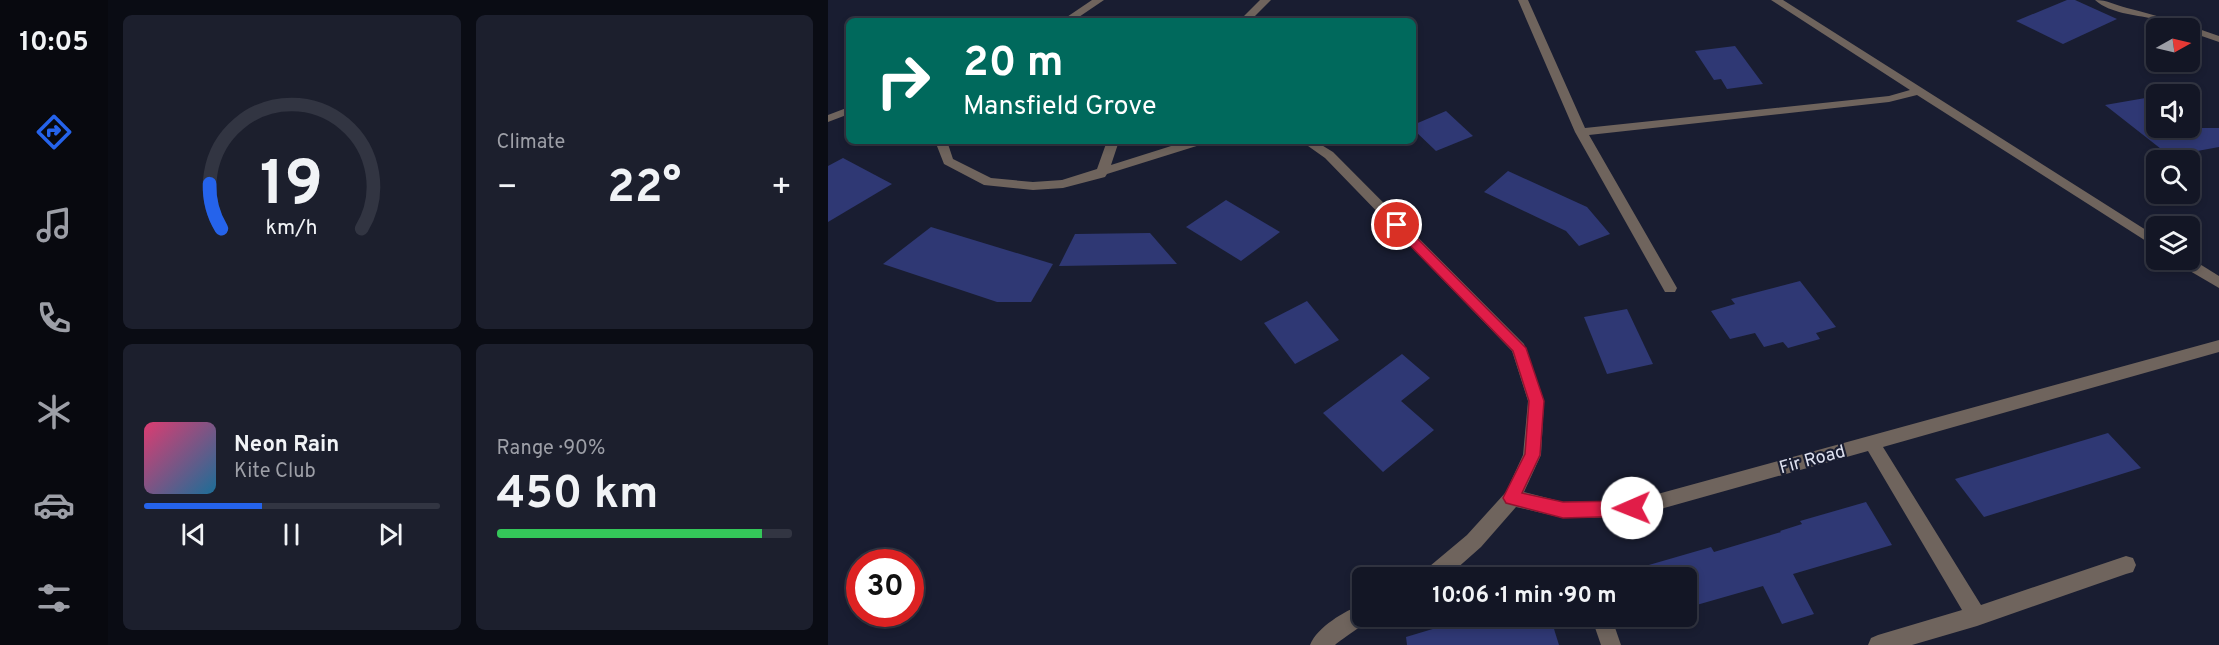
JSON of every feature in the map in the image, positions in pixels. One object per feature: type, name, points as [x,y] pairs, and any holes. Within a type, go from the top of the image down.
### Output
[{"type":"street","points":[[1071,18],[1099,0]]},
{"type":"street","points":[[1247,18],[1266,0]]},
{"type":"street","points":[[1523,0],[1581,132],[1670,288]]},
{"type":"street","points":[[1776,0],[2146,236]]},
{"type":"street","points":[[2100,0],[2121,10],[2156,17],[2219,39]]},
{"type":"street","points":[[1581,132],[1889,99],[1921,91]]},
{"type":"street","points":[[828,118],[846,111]]},
{"type":"street","points":[[942,144],[948,161],[988,182],[1033,186],[1063,184],[1101,174],[1190,144]]},
{"type":"street","points":[[1101,174],[1112,144]]},
{"type":"street","points":[[1312,144],[1329,155],[1519,348],[1536,401],[1532,455],[1512,498],[1474,541],[1444,567]]},
{"type":"street","points":[[2199,270],[2219,283]]},
{"type":"street","name":"Fir Road","points":[[1512,498],[1563,510],[1632,508],[2219,346]]},
{"type":"street","points":[[1872,443],[1977,616]]},
{"type":"street","points":[[1878,645],[1977,616],[2126,565]]},
{"type":"street","points":[[1320,645],[1352,620]]},
{"type":"street","points":[[1605,627],[1611,645]]},
{"type":"building","points":[[2067,0],[2075,0],[2117,19],[2063,44],[2016,21]]},
{"type":"building","points":[[1735,46],[1763,84],[1727,89],[1721,79],[1714,80],[1695,51]]},
{"type":"building","points":[[2146,98],[2146,137],[2105,105]]},
{"type":"building","points":[[1446,111],[1473,136],[1436,151],[1416,132],[1416,124]]},
{"type":"building","points":[[2200,128],[2219,128],[2219,147],[2200,150],[2162,150],[2147,138],[2200,138]]},
{"type":"building","points":[[843,158],[892,184],[828,222],[828,166]]},
{"type":"building","points":[[1508,171],[1587,207],[1610,234],[1579,246],[1566,231],[1484,192]]},
{"type":"building","points":[[1226,200],[1280,232],[1241,261],[1186,227]]},
{"type":"building","points":[[931,227],[1053,264],[1031,302],[997,302],[883,264]]},
{"type":"building","points":[[1150,233],[1177,264],[1059,266],[1075,234]]},
{"type":"building","points":[[1800,281],[1836,327],[1816,333],[1820,339],[1788,348],[1783,342],[1764,347],[1755,333],[1730,339],[1711,311],[1735,304],[1731,299]]},
{"type":"building","points":[[1307,301],[1339,340],[1295,364],[1264,323]]},
{"type":"building","points":[[1627,309],[1653,364],[1607,374],[1584,317]]},
{"type":"building","points":[[1402,354],[1430,378],[1401,401],[1434,430],[1383,472],[1323,413]]},
{"type":"building","points":[[2108,433],[2141,468],[1984,517],[1955,479]]},
{"type":"building","points":[[1866,502],[1892,545],[1793,574],[1814,614],[1782,624],[1763,586],[1697,605],[1697,567],[1642,567],[1711,547],[1714,552],[1781,532],[1802,524],[1800,521]]},
{"type":"building","points":[[1439,627],[1553,627],[1559,645],[1407,645],[1406,637]]},
{"type":"route","points":[[1397,225],[1519,348],[1536,401],[1532,455],[1512,498],[1563,510],[1632,508]]}]
